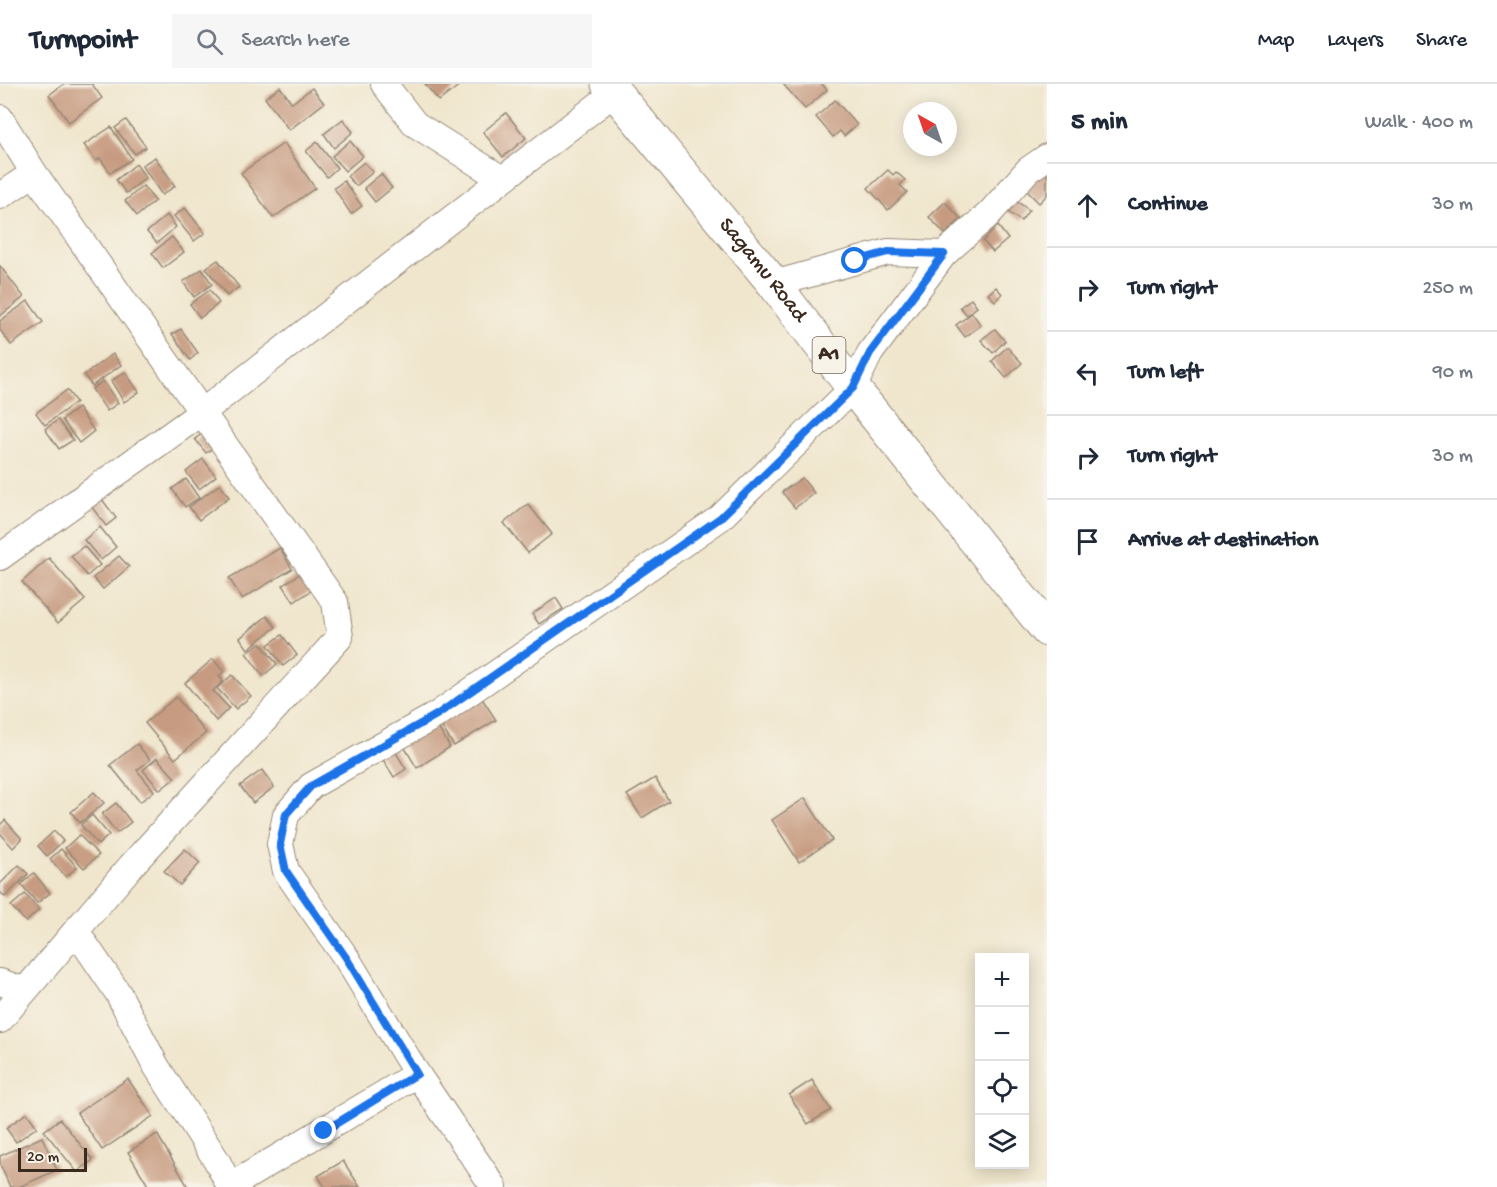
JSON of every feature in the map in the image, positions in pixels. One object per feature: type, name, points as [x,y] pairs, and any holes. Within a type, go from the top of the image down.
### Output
[{"type":"highway","name":"Sagamu Road","points":[[611,88],[774,284],[853,388],[1047,630]]},
{"type":"street","points":[[384,84],[415,124],[502,179]]},
{"type":"street","points":[[0,557],[201,413],[502,179],[611,88]]},
{"type":"street","points":[[0,118],[34,173],[335,602],[340,637],[131,866],[76,931],[12,986],[0,1020]]},
{"type":"street","points":[[494,1187],[417,1074],[347,959],[286,871],[280,844],[286,814],[311,786],[438,714],[720,518],[853,388],[870,353],[944,254],[989,214],[1028,170],[1047,157]]},
{"type":"street","points":[[0,196],[34,173]]},
{"type":"street","points":[[774,284],[888,252],[944,254]]},
{"type":"street","points":[[76,931],[118,993],[156,1066],[217,1161],[230,1187],[417,1074]]},
{"type":"building","points":[[64,84],[92,84],[102,98],[69,122],[49,95]]},
{"type":"building","points":[[425,84],[461,84],[439,101]]},
{"type":"building","points":[[783,84],[822,84],[827,90],[805,109]]},
{"type":"building","points":[[280,87],[292,103],[312,88],[324,103],[289,130],[265,98]]},
{"type":"building","points":[[835,100],[857,125],[844,136],[840,131],[833,137],[816,117]]},
{"type":"building","points":[[506,113],[526,138],[503,157],[483,132]]},
{"type":"building","points":[[343,119],[353,132],[334,148],[324,134]]},
{"type":"building","points":[[126,120],[146,147],[135,154],[115,128]]},
{"type":"building","points":[[111,127],[132,159],[110,173],[100,158],[96,161],[84,145]]},
{"type":"building","points":[[350,141],[363,156],[345,171],[332,156]]},
{"type":"building","points":[[317,142],[337,168],[327,177],[306,151]]},
{"type":"building","points":[[284,143],[315,188],[273,218],[241,173]]},
{"type":"building","points":[[155,157],[175,186],[162,195],[142,165]]},
{"type":"building","points":[[364,162],[373,172],[356,186],[347,176]]},
{"type":"building","points":[[136,164],[146,178],[126,193],[116,180]]},
{"type":"building","points":[[1047,169],[1047,195],[1039,203],[1026,190]]},
{"type":"building","points":[[888,170],[893,175],[896,172],[905,180],[900,185],[907,192],[888,210],[868,188]]},
{"type":"building","points":[[381,174],[392,188],[375,202],[364,188]]},
{"type":"building","points":[[344,181],[362,206],[351,214],[334,188]]},
{"type":"building","points":[[143,186],[155,201],[137,216],[125,201]]},
{"type":"building","points":[[1012,198],[1029,210],[1021,221],[1004,209]]},
{"type":"building","points":[[945,202],[961,219],[945,234],[929,217]]},
{"type":"building","points":[[185,208],[205,233],[194,241],[174,216]]},
{"type":"building","points":[[167,215],[176,227],[157,243],[147,232]]},
{"type":"building","points":[[998,226],[1008,239],[993,252],[983,241]]},
{"type":"building","points":[[172,237],[184,252],[163,268],[152,253]]},
{"type":"building","points":[[218,260],[239,287],[227,296],[206,268]]},
{"type":"building","points":[[0,266],[24,297],[0,316]]},
{"type":"building","points":[[202,269],[212,284],[194,297],[183,282]]},
{"type":"building","points":[[996,287],[1002,294],[995,301],[988,294]]},
{"type":"building","points":[[210,290],[219,303],[200,318],[190,304]]},
{"type":"building","points":[[971,299],[977,307],[967,315],[960,307]]},
{"type":"building","points":[[28,301],[43,322],[11,345],[0,330],[0,321]]},
{"type":"building","points":[[972,313],[981,325],[965,337],[956,325]]},
{"type":"building","points":[[181,329],[198,353],[190,360],[172,334]]},
{"type":"building","points":[[995,329],[1005,341],[993,353],[981,340]]},
{"type":"building","points":[[1007,347],[1022,363],[1006,378],[992,361]]},
{"type":"building","points":[[113,354],[121,365],[92,386],[84,375]]},
{"type":"building","points":[[125,372],[139,392],[124,402],[111,381]]},
{"type":"building","points":[[103,381],[118,403],[107,411],[92,389]]},
{"type":"building","points":[[67,390],[76,402],[45,425],[36,413]]},
{"type":"building","points":[[78,408],[94,431],[79,443],[62,420]]},
{"type":"building","points":[[58,420],[73,440],[59,449],[45,429]]},
{"type":"building","points":[[204,432],[215,446],[206,453],[195,439]]},
{"type":"building","points":[[203,459],[216,476],[199,489],[186,472]]},
{"type":"building","points":[[802,478],[814,493],[795,508],[782,492]]},
{"type":"building","points":[[186,479],[199,498],[185,507],[172,489]]},
{"type":"building","points":[[220,484],[229,497],[199,520],[189,507]]},
{"type":"building","points":[[101,498],[116,518],[106,526],[91,506]]},
{"type":"building","points":[[528,504],[552,534],[528,553],[504,523]]},
{"type":"building","points":[[100,527],[116,547],[101,560],[84,540]]},
{"type":"building","points":[[84,546],[100,565],[87,576],[71,556]]},
{"type":"building","points":[[280,548],[292,569],[242,599],[229,578]]},
{"type":"building","points":[[119,556],[129,567],[103,589],[93,578]]},
{"type":"building","points":[[49,558],[85,600],[58,623],[22,582]]},
{"type":"building","points":[[301,573],[312,590],[294,602],[283,585]]},
{"type":"building","points":[[556,598],[563,609],[539,624],[532,614]]},
{"type":"building","points":[[267,616],[276,627],[248,649],[240,638]]},
{"type":"building","points":[[282,635],[297,655],[283,666],[268,645]]},
{"type":"building","points":[[260,643],[277,664],[263,676],[246,653]]},
{"type":"building","points":[[213,659],[224,672],[219,676],[223,681],[213,691],[229,708],[216,721],[185,683]]},
{"type":"building","points":[[232,675],[251,696],[236,709],[217,688]]},
{"type":"building","points":[[176,697],[206,733],[175,759],[145,723]]},
{"type":"building","points":[[481,697],[496,720],[454,746],[439,723]]},
{"type":"building","points":[[436,724],[450,747],[417,768],[403,745]]},
{"type":"building","points":[[137,744],[150,760],[137,770],[154,791],[140,802],[110,765]]},
{"type":"building","points":[[392,746],[406,769],[394,777],[380,755]]},
{"type":"building","points":[[157,758],[175,778],[160,790],[143,770]]},
{"type":"building","points":[[262,770],[274,787],[253,803],[240,786]]},
{"type":"building","points":[[655,778],[669,801],[642,818],[627,795]]},
{"type":"building","points":[[94,792],[104,803],[80,823],[71,812]]},
{"type":"building","points":[[805,798],[832,840],[799,862],[772,820]]},
{"type":"building","points":[[116,803],[131,822],[117,833],[102,814]]},
{"type":"building","points":[[92,815],[109,835],[98,845],[81,825]]},
{"type":"building","points":[[5,820],[22,839],[13,848],[0,833],[0,825]]},
{"type":"building","points":[[54,831],[63,841],[47,856],[38,846]]},
{"type":"building","points":[[79,835],[99,855],[84,868],[65,848]]},
{"type":"building","points":[[61,849],[77,867],[66,877],[50,859]]},
{"type":"building","points":[[185,849],[200,863],[180,885],[164,871]]},
{"type":"building","points":[[19,865],[28,874],[5,897],[0,892],[0,884]]},
{"type":"building","points":[[34,873],[50,893],[37,903],[21,884]]},
{"type":"building","points":[[25,894],[39,910],[26,922],[11,906]]},
{"type":"building","points":[[128,1079],[153,1116],[102,1150],[77,1113]]},
{"type":"building","points":[[812,1080],[831,1110],[808,1124],[789,1095]]},
{"type":"building","points":[[27,1113],[37,1127],[16,1142],[6,1128]]},
{"type":"building","points":[[60,1119],[93,1160],[77,1172],[44,1131]]},
{"type":"building","points":[[157,1134],[187,1185],[149,1187],[128,1152]]},
{"type":"building","points":[[42,1137],[57,1170],[19,1187],[10,1187],[0,1164],[0,1156]]},
{"type":"building","points":[[343,1161],[360,1187],[325,1187],[318,1176]]},
{"type":"route","points":[[324,1131],[417,1074],[347,959],[286,871],[280,844],[286,814],[311,786],[438,714],[720,518],[853,388],[870,353],[944,254],[888,252],[855,261]]}]
